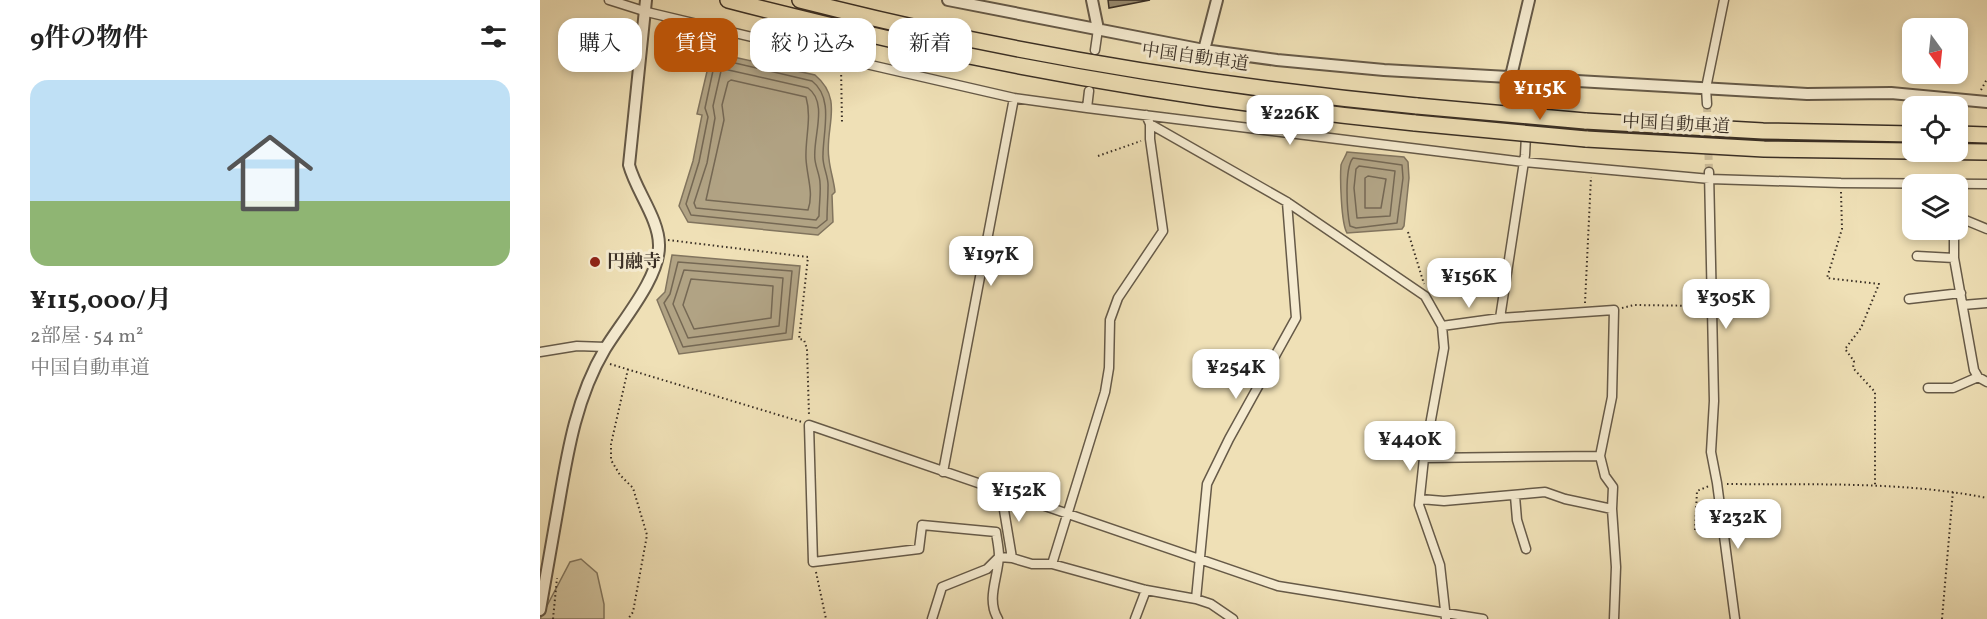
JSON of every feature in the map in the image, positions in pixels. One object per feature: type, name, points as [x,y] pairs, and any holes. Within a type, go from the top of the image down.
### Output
[{"type":"highway","name":"中国自動車道","points":[[728,0],[804,20],[975,57],[1150,89],[1319,112],[1586,139],[1764,149],[1987,152]]},
{"type":"highway","name":"中国自動車道","points":[[800,0],[972,39],[1153,71],[1321,95],[1585,121],[1763,131],[1902,134]]},
{"type":"highway","points":[[1968,134],[1987,135]]},
{"type":"street","points":[[609,0],[647,12],[750,37]]},
{"type":"street","points":[[540,610],[568,449],[582,396],[598,361],[633,309],[658,262],[659,244],[656,226],[633,182],[628,150],[647,12],[646,0]]},
{"type":"street","points":[[948,0],[1204,50],[1277,60],[1384,70],[1807,94],[1891,93],[1987,102]]},
{"type":"street","points":[[1092,0],[1098,29],[1095,50]]},
{"type":"street","points":[[1204,50],[1217,0]]},
{"type":"street","points":[[1511,76],[1529,0]]},
{"type":"street","points":[[1707,104],[1706,88],[1724,0]]},
{"type":"street","points":[[876,66],[1014,98],[1524,162],[1840,183],[1902,184]]},
{"type":"street","points":[[1500,318],[1524,162],[1529,77]]},
{"type":"street","points":[[1087,108],[1089,92]]},
{"type":"street","points":[[943,472],[1014,98]]},
{"type":"street","points":[[1052,564],[1065,514],[1105,392],[1109,368],[1112,313],[1118,298],[1163,231],[1150,139],[1150,124],[1146,115]]},
{"type":"street","points":[[1150,124],[1287,202],[1425,296],[1442,326],[1444,348],[1424,458],[1419,505],[1440,565],[1447,616]]},
{"type":"street","points":[[1709,175],[1714,401],[1711,452],[1735,619]]},
{"type":"street","points":[[1968,184],[1987,184]]},
{"type":"street","points":[[1196,599],[1207,484],[1229,439],[1296,318],[1287,202]]},
{"type":"street","points":[[1968,221],[1987,229]]},
{"type":"street","points":[[1954,240],[1954,258],[1974,370],[1987,382]]},
{"type":"street","points":[[1917,256],[1954,258]]},
{"type":"street","points":[[1908,299],[1960,293]]},
{"type":"street","points":[[1963,305],[1987,303]]},
{"type":"street","points":[[1442,326],[1500,318],[1614,310],[1612,397],[1600,456],[1605,476],[1613,487],[1612,509],[1616,567],[1614,619]]},
{"type":"street","points":[[540,352],[577,346],[606,347]]},
{"type":"street","points":[[1928,388],[1953,388],[1978,376]]},
{"type":"street","points":[[998,619],[994,613],[992,595],[999,557],[996,532],[922,525],[919,549],[813,562],[809,425],[1278,586],[1447,616],[1483,619]]},
{"type":"street","points":[[1424,458],[1600,456]]},
{"type":"street","points":[[1001,492],[1012,558]]},
{"type":"street","points":[[1420,499],[1444,501],[1545,492],[1565,499],[1612,509]]},
{"type":"street","points":[[1515,496],[1516,520],[1526,549]]},
{"type":"street","points":[[932,619],[942,587],[987,569],[999,557],[1032,564],[1052,564],[1146,590],[1196,599],[1211,604],[1233,619]]},
{"type":"street","points":[[1135,619],[1146,590]]},
{"type":"path","points":[[841,72],[842,123]]},
{"type":"path","points":[[1098,156],[1150,139]]},
{"type":"path","points":[[1584,312],[1592,168]]},
{"type":"path","points":[[1840,183],[1842,229],[1827,278],[1879,284],[1861,328],[1845,349],[1854,361],[1853,368],[1875,392],[1875,486]]},
{"type":"path","points":[[598,361],[809,425],[807,349],[804,340],[799,339],[808,257],[664,240],[656,226]]},
{"type":"path","points":[[1408,232],[1426,291],[1425,296]]},
{"type":"path","points":[[1614,310],[1634,305],[1712,306]]},
{"type":"path","points":[[628,369],[611,444],[611,460],[620,475],[633,488],[647,535],[633,612],[628,619]]},
{"type":"path","points":[[1695,530],[1697,491],[1717,483],[1875,486],[1953,491],[1987,498]]},
{"type":"path","points":[[1942,619],[1953,491]]},
{"type":"path","points":[[813,562],[826,619]]},
{"type":"shaded area","points":[[581,559],[597,573],[604,604],[604,619],[540,619],[570,562]]},
{"type":"water","points":[[738,58],[750,61],[750,72],[801,72],[815,75],[829,94],[831,104],[828,148],[835,192],[832,195],[833,222],[818,235],[688,222],[679,206],[693,161],[702,115],[697,114],[707,72],[738,72]]},
{"type":"water","points":[[1347,152],[1404,157],[1408,162],[1409,178],[1402,229],[1347,233],[1342,211],[1341,165]]},
{"type":"water","points":[[672,255],[800,266],[792,339],[679,354],[657,300],[665,292]]},
{"type":"building","points":[[1108,0],[1150,0],[1109,8]]},
{"type":"tunnel","points":[[1707,104],[1709,172]]},
{"type":"place","name":"円融寺","points":[[595,262]]}]
